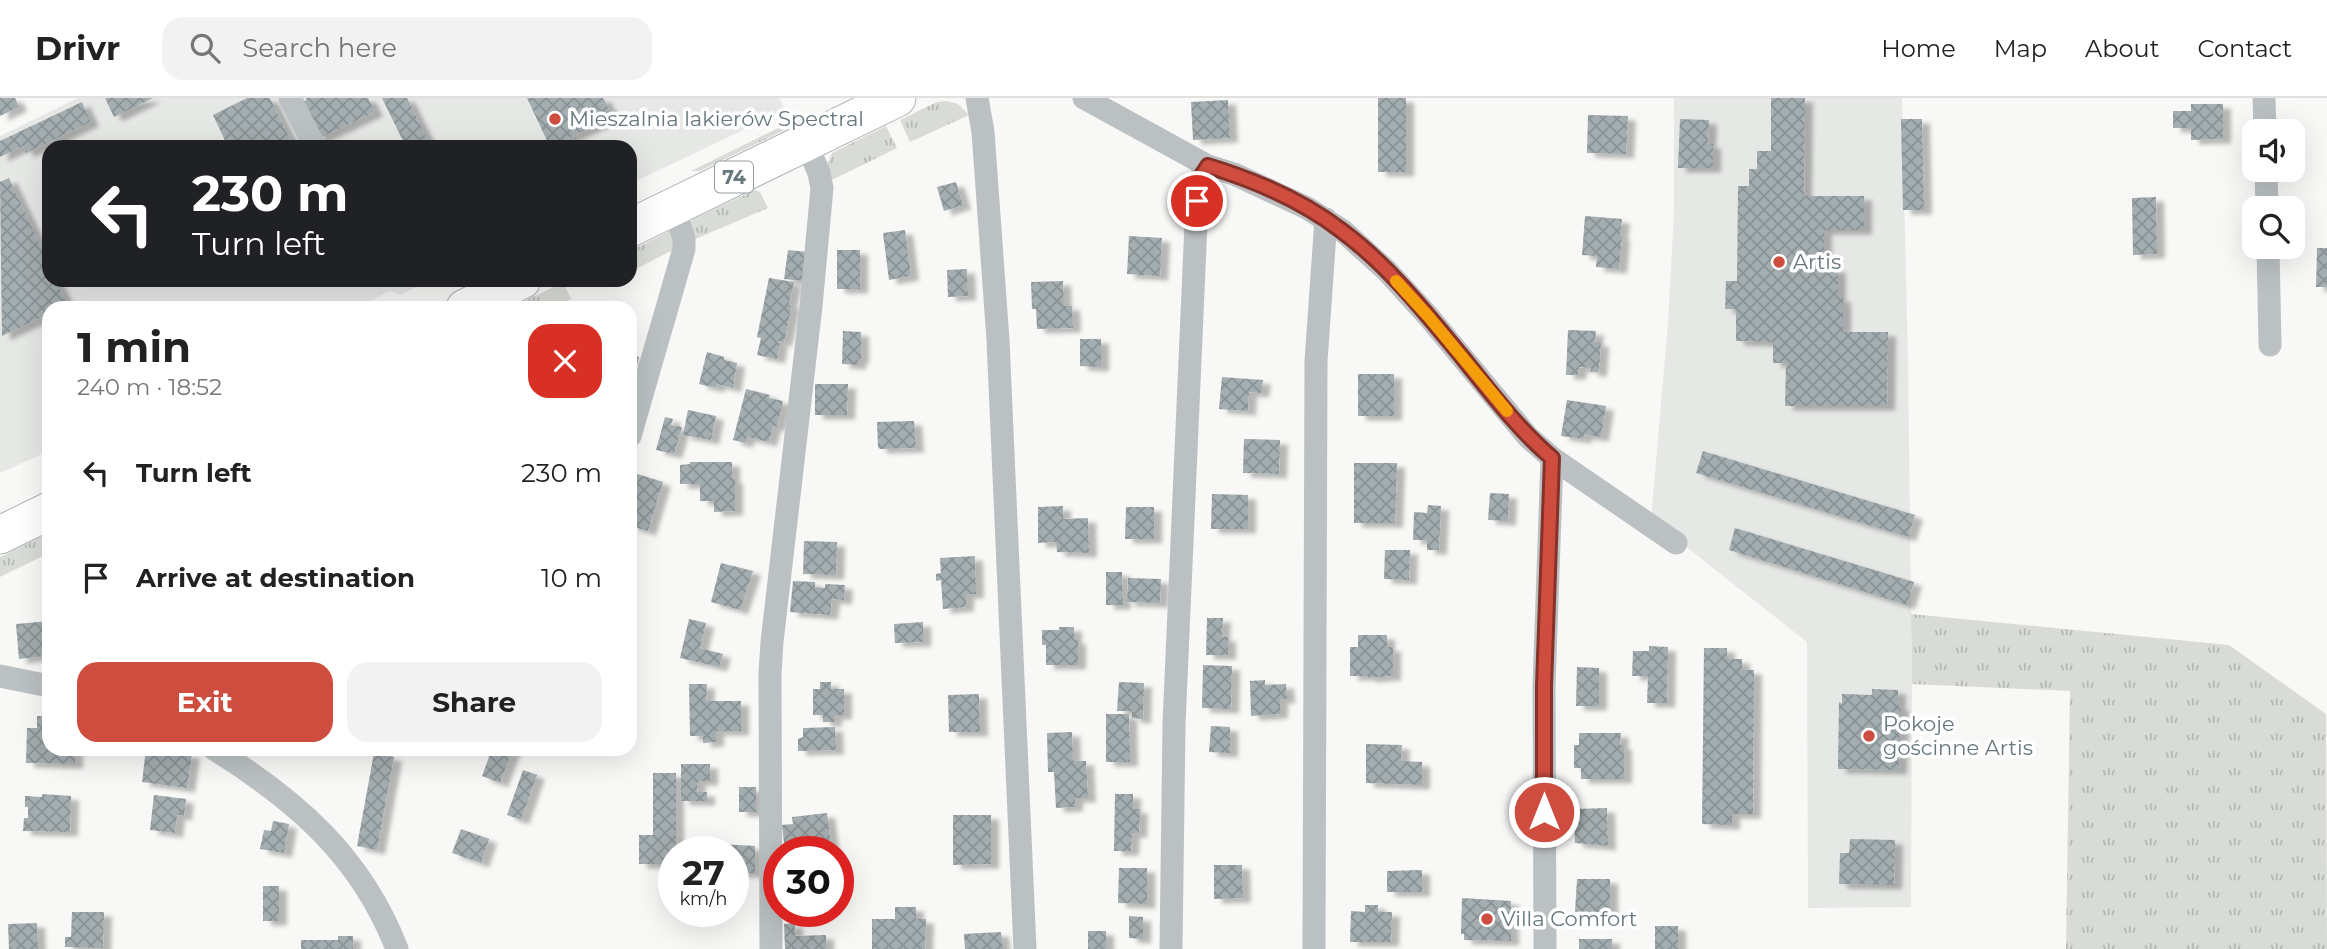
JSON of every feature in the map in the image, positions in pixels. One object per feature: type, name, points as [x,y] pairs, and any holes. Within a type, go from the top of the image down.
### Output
[{"type":"main road","name":"74","points":[[637,224],[897,98]]},
{"type":"main road","points":[[479,301],[508,287]]},
{"type":"main road","points":[[0,535],[42,514]]},
{"type":"street","points":[[290,98],[311,140]]},
{"type":"street","points":[[977,98],[983,132],[998,340],[1025,949]]},
{"type":"street","points":[[1084,98],[1208,166],[1234,174],[1307,208],[1343,231],[1387,271],[1428,316],[1528,437],[1552,458],[1676,543]]},
{"type":"street","points":[[2264,98],[2265,119]]},
{"type":"street","points":[[771,949],[770,673],[822,188],[806,142]]},
{"type":"street","points":[[1171,949],[1174,724],[1186,410],[1197,201],[1201,177],[1208,166]]},
{"type":"street","points":[[637,412],[684,249],[684,239],[674,206]]},
{"type":"street","points":[[1314,949],[1316,361],[1326,219]]},
{"type":"street","points":[[2268,259],[2270,345]]},
{"type":"street","points":[[1545,949],[1544,686],[1552,458]]},
{"type":"street","points":[[0,676],[42,685]]},
{"type":"street","points":[[224,756],[278,792],[311,819],[331,841],[369,891],[397,949]]},
{"type":"shaded area","points":[[78,98],[779,98],[785,110],[637,181],[637,140],[42,140],[42,287],[417,287],[400,295],[390,291],[370,301],[42,301],[42,454],[0,473],[0,136]]},
{"type":"shaded area","points":[[1674,98],[1902,98],[1912,684],[1911,907],[1808,908],[1807,642],[1651,519],[1668,323],[1674,212]]},
{"type":"green space","points":[[937,102],[958,104],[969,115],[910,142],[900,120]]},
{"type":"green space","points":[[811,112],[805,120],[700,171],[691,171]]},
{"type":"green space","points":[[886,126],[897,148],[830,181],[827,165],[832,153]]},
{"type":"green space","points":[[755,190],[760,192],[768,208],[693,240],[689,224],[693,219]]},
{"type":"green space","points":[[669,231],[673,232],[677,248],[637,268],[637,247]]},
{"type":"green space","points":[[554,287],[565,287],[571,299],[567,301],[525,301]]},
{"type":"green space","points":[[42,536],[42,556],[0,577],[0,557]]},
{"type":"green space","points":[[1911,614],[2229,645],[2326,714],[2327,949],[2066,949],[2070,691],[1912,684]]},
{"type":"building","points":[[0,98],[15,98],[19,107],[0,116]]},
{"type":"building","points":[[105,98],[153,98],[114,117]]},
{"type":"building","points":[[247,98],[270,98],[291,140],[225,140],[213,115]]},
{"type":"building","points":[[306,98],[368,98],[375,112],[318,139],[301,103],[307,100]]},
{"type":"building","points":[[382,98],[407,98],[428,140],[403,140]]},
{"type":"building","points":[[527,98],[603,98],[613,117],[565,140],[547,140]]},
{"type":"building","points":[[1378,98],[1406,98],[1406,172],[1378,172]]},
{"type":"building","points":[[1771,98],[1805,98],[1804,196],[1864,196],[1864,230],[1824,230],[1824,268],[1838,268],[1838,298],[1843,298],[1843,332],[1888,332],[1887,406],[1785,406],[1786,363],[1773,363],[1773,342],[1736,341],[1736,309],[1725,309],[1726,281],[1737,281],[1738,186],[1749,186],[1749,169],[1757,169],[1757,151],[1771,151]]},
{"type":"building","points":[[1228,100],[1230,138],[1193,140],[1191,102]]},
{"type":"building","points":[[82,102],[91,122],[53,140],[42,140],[42,145],[26,153],[23,146],[0,157],[0,141]]},
{"type":"building","points":[[2191,104],[2223,104],[2223,139],[2191,140],[2191,128],[2173,128],[2173,111],[2191,111]]},
{"type":"building","points":[[1588,115],[1628,116],[1626,154],[1587,153]]},
{"type":"building","points":[[1680,119],[1709,120],[1708,144],[1713,144],[1713,168],[1678,168]]},
{"type":"building","points":[[1901,119],[1922,119],[1924,210],[1903,210]]},
{"type":"building","points":[[9,178],[42,249],[42,287],[59,287],[66,301],[42,301],[42,317],[2,336],[0,182]]},
{"type":"building","points":[[956,182],[963,205],[944,211],[937,187]]},
{"type":"building","points":[[2156,197],[2157,254],[2133,255],[2132,198]]},
{"type":"building","points":[[1585,216],[1622,219],[1619,269],[1596,267],[1597,256],[1582,255]]},
{"type":"building","points":[[905,230],[911,276],[889,280],[883,233]]},
{"type":"building","points":[[1129,236],[1162,238],[1160,276],[1127,274]]},
{"type":"building","points":[[2317,248],[2327,248],[2327,287],[2316,287]]},
{"type":"building","points":[[788,250],[807,252],[804,281],[784,279]]},
{"type":"building","points":[[837,250],[860,250],[860,289],[837,289]]},
{"type":"building","points":[[967,269],[968,296],[948,297],[947,270]]},
{"type":"building","points":[[769,278],[794,282],[784,342],[777,343],[780,343],[777,359],[757,355],[761,338],[757,337]]},
{"type":"building","points":[[1063,281],[1064,306],[1072,306],[1073,328],[1037,329],[1036,309],[1032,309],[1031,282]]},
{"type":"building","points":[[1568,330],[1596,331],[1595,342],[1601,342],[1599,372],[1590,372],[1591,368],[1579,367],[1578,375],[1566,375]]},
{"type":"building","points":[[843,331],[861,332],[861,359],[858,359],[858,365],[842,364]]},
{"type":"building","points":[[1080,339],[1101,339],[1101,367],[1080,366]]},
{"type":"building","points":[[707,352],[737,363],[733,388],[717,384],[716,388],[699,384]]},
{"type":"building","points":[[1358,374],[1394,374],[1394,416],[1358,416]]},
{"type":"building","points":[[1222,377],[1263,380],[1261,393],[1249,392],[1248,411],[1219,409]]},
{"type":"building","points":[[815,384],[848,384],[847,415],[815,415]]},
{"type":"building","points":[[746,389],[783,401],[777,427],[773,426],[769,442],[747,437],[745,443],[733,440]]},
{"type":"building","points":[[1567,400],[1606,406],[1601,437],[1584,435],[1583,439],[1561,436]]},
{"type":"building","points":[[688,410],[716,416],[711,440],[683,435]]},
{"type":"building","points":[[665,417],[673,419],[671,425],[682,427],[674,454],[656,450]]},
{"type":"building","points":[[914,421],[916,448],[878,447],[877,422]]},
{"type":"building","points":[[1244,439],[1280,440],[1279,474],[1243,473]]},
{"type":"building","points":[[1703,451],[1915,515],[1908,537],[1696,473]]},
{"type":"building","points":[[690,462],[732,462],[735,511],[714,512],[714,501],[700,501],[700,484],[680,484],[680,465]]},
{"type":"building","points":[[1354,463],[1397,463],[1395,523],[1354,523]]},
{"type":"building","points":[[637,474],[663,482],[648,531],[637,528]]},
{"type":"building","points":[[1490,493],[1509,494],[1508,521],[1488,520]]},
{"type":"building","points":[[1212,494],[1248,495],[1248,529],[1211,529]]},
{"type":"building","points":[[1428,505],[1441,506],[1439,550],[1427,550],[1427,540],[1413,540],[1414,512],[1427,513]]},
{"type":"building","points":[[1063,506],[1063,519],[1088,518],[1089,553],[1057,552],[1056,542],[1038,543],[1038,507]]},
{"type":"building","points":[[1126,507],[1154,507],[1154,539],[1125,539]]},
{"type":"building","points":[[1735,528],[1914,582],[1907,605],[1729,550]]},
{"type":"building","points":[[804,541],[837,542],[836,575],[803,574]]},
{"type":"building","points":[[1385,550],[1410,550],[1409,580],[1384,579]]},
{"type":"building","points":[[975,556],[976,594],[966,594],[966,607],[943,609],[941,580],[936,581],[936,574],[941,573],[940,558]]},
{"type":"building","points":[[721,563],[753,571],[740,610],[711,602]]},
{"type":"building","points":[[1106,572],[1122,572],[1123,605],[1106,605]]},
{"type":"building","points":[[1128,578],[1161,579],[1160,603],[1127,602]]},
{"type":"building","points":[[793,581],[815,582],[815,587],[825,588],[825,584],[845,585],[844,600],[832,599],[830,615],[790,612]]},
{"type":"building","points":[[1207,618],[1223,618],[1222,637],[1228,637],[1228,655],[1206,655]]},
{"type":"building","points":[[689,619],[706,623],[700,648],[723,654],[719,667],[680,658]]},
{"type":"building","points":[[42,622],[42,656],[19,659],[16,624]]},
{"type":"building","points":[[923,622],[923,642],[895,643],[894,624]]},
{"type":"building","points":[[1059,627],[1074,627],[1074,640],[1078,640],[1078,665],[1046,665],[1046,645],[1042,645],[1042,630],[1059,630]]},
{"type":"building","points":[[1358,635],[1387,635],[1387,647],[1393,647],[1393,676],[1350,676],[1350,647],[1358,647]]},
{"type":"building","points":[[1649,646],[1668,647],[1667,703],[1647,703],[1648,676],[1632,676],[1633,651],[1649,651]]},
{"type":"building","points":[[1704,648],[1727,648],[1727,659],[1742,659],[1742,670],[1754,670],[1753,814],[1732,814],[1732,825],[1702,824]]},
{"type":"building","points":[[1203,665],[1232,666],[1231,709],[1202,708]]},
{"type":"building","points":[[1577,667],[1599,668],[1599,706],[1576,706]]},
{"type":"building","points":[[1265,680],[1265,685],[1286,684],[1287,699],[1280,699],[1280,714],[1251,716],[1250,681]]},
{"type":"building","points":[[820,682],[831,682],[831,689],[844,689],[844,715],[834,715],[834,722],[823,722],[823,715],[813,715],[813,689],[820,689]]},
{"type":"building","points":[[1119,682],[1144,683],[1143,719],[1132,718],[1132,711],[1117,711]]},
{"type":"building","points":[[689,684],[707,684],[706,701],[741,701],[741,731],[716,731],[716,742],[703,743],[703,736],[690,736]]},
{"type":"building","points":[[1872,689],[1898,690],[1898,706],[1901,706],[1899,770],[1838,769],[1839,702],[1842,704],[1842,694],[1872,695]]},
{"type":"building","points":[[979,694],[980,732],[949,732],[948,695]]},
{"type":"building","points":[[1106,714],[1129,714],[1130,762],[1106,762]]},
{"type":"building","points":[[37,716],[42,716],[42,756],[75,756],[75,764],[26,763],[27,728],[37,728]]},
{"type":"building","points":[[1211,726],[1230,727],[1230,753],[1209,752]]},
{"type":"building","points":[[835,727],[836,750],[798,751],[798,739],[803,737],[803,728]]},
{"type":"building","points":[[1072,732],[1073,761],[1086,761],[1088,798],[1075,798],[1075,807],[1056,808],[1054,772],[1048,772],[1047,733]]},
{"type":"building","points":[[1579,733],[1621,733],[1620,745],[1624,745],[1624,779],[1581,779],[1581,768],[1574,768],[1574,745],[1579,745]]},
{"type":"building","points":[[1366,744],[1402,745],[1401,761],[1422,762],[1422,785],[1366,783]]},
{"type":"building","points":[[145,756],[192,756],[187,788],[142,782]]},
{"type":"building","points":[[373,756],[394,757],[377,850],[357,846]]},
{"type":"building","points":[[489,756],[510,756],[500,783],[482,776]]},
{"type":"building","points":[[681,764],[710,764],[710,781],[698,781],[697,792],[707,792],[707,801],[681,801]]},
{"type":"building","points":[[523,770],[537,775],[521,820],[507,815]]},
{"type":"building","points":[[653,773],[676,773],[676,836],[658,836],[658,864],[639,864],[639,835],[653,835]]},
{"type":"building","points":[[739,787],[756,787],[756,812],[739,812]]},
{"type":"building","points":[[42,794],[71,796],[70,832],[23,831],[24,818],[28,818],[25,796],[42,797]]},
{"type":"building","points":[[1115,794],[1133,794],[1133,809],[1140,809],[1139,833],[1132,833],[1131,851],[1114,851]]},
{"type":"building","points":[[154,795],[186,799],[184,816],[177,815],[175,833],[150,830]]},
{"type":"building","points":[[1607,808],[1608,846],[1575,843],[1574,809]]},
{"type":"building","points":[[827,813],[830,836],[783,836],[782,825],[793,824],[792,817]]},
{"type":"building","points":[[953,815],[991,815],[991,864],[953,865]]},
{"type":"building","points":[[273,821],[289,824],[284,853],[260,849],[264,830],[271,831]]},
{"type":"building","points":[[461,829],[489,839],[481,863],[452,853]]},
{"type":"building","points":[[1850,839],[1895,840],[1894,885],[1839,884],[1840,853],[1849,853]]},
{"type":"building","points":[[749,846],[755,846],[755,873],[749,873]]},
{"type":"building","points":[[1214,865],[1242,865],[1243,898],[1214,899]]},
{"type":"building","points":[[1119,868],[1147,868],[1147,904],[1118,903]]},
{"type":"building","points":[[1422,870],[1422,892],[1387,892],[1387,871]]},
{"type":"building","points":[[1577,879],[1610,879],[1610,912],[1575,912]]},
{"type":"building","points":[[263,886],[279,886],[279,921],[263,921]]},
{"type":"building","points":[[1462,898],[1511,901],[1511,941],[1464,940],[1464,934],[1461,934]]},
{"type":"building","points":[[1365,905],[1378,905],[1378,912],[1392,912],[1391,942],[1350,942],[1351,911],[1365,912]]},
{"type":"building","points":[[895,907],[916,907],[916,919],[926,919],[925,949],[872,949],[872,919],[895,919]]},
{"type":"building","points":[[72,912],[104,912],[103,948],[65,947],[65,937],[71,937]]},
{"type":"building","points":[[1129,916],[1143,917],[1143,939],[1129,938]]},
{"type":"building","points":[[37,923],[38,949],[9,949],[8,924]]},
{"type":"building","points":[[1655,926],[1678,926],[1678,949],[1655,949]]},
{"type":"building","points":[[784,927],[795,927],[795,936],[826,935],[826,949],[785,949]]},
{"type":"building","points":[[1088,931],[1106,931],[1106,949],[1088,949]]},
{"type":"building","points":[[1001,932],[1003,949],[965,949],[964,934]]},
{"type":"building","points":[[338,936],[353,936],[353,949],[301,949],[301,940],[338,940]]},
{"type":"building","points":[[1579,939],[1612,939],[1612,949],[1579,949]]},
{"type":"slow traffic","points":[[1396,281],[1507,411]]},
{"type":"place","name":"Mieszalnia lakierów Spectral","points":[[555,119]]},
{"type":"place","name":"Artis","points":[[1779,262]]},
{"type":"place","name":"Pokoje gościnne Artis","points":[[1869,736]]},
{"type":"place","name":"Villa Comfort","points":[[1487,919]]},
{"type":"route","points":[[1197,201],[1201,177],[1208,166],[1234,174],[1307,208],[1343,231],[1387,271],[1428,316],[1528,437],[1552,458],[1544,686],[1544,812]]}]
